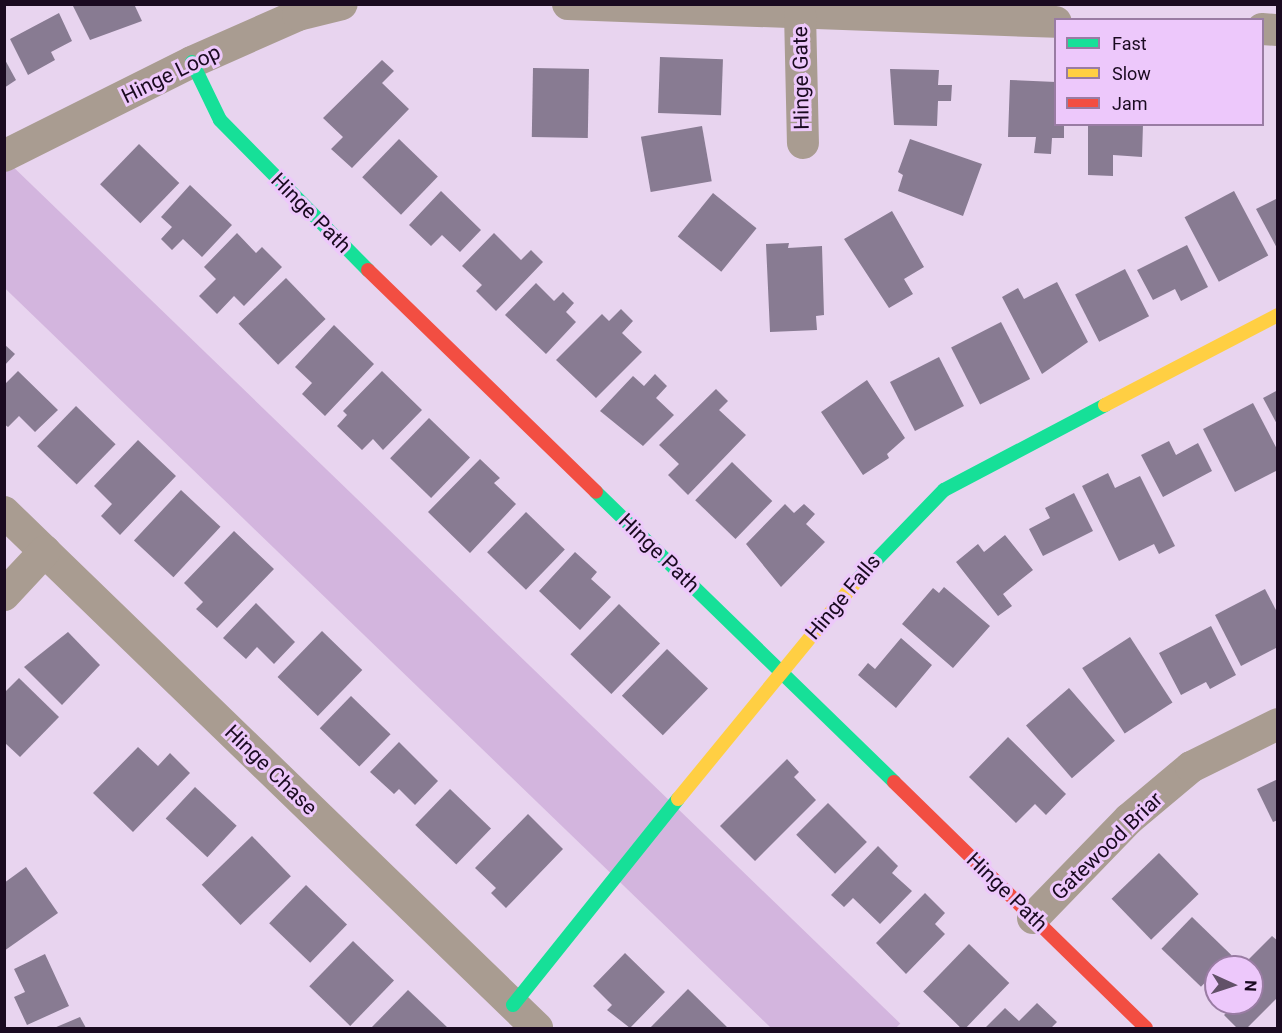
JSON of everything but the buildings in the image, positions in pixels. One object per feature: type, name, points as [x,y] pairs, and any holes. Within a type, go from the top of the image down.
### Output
[{"type":"street","name":"Hinge Loop","points":[[4,156],[192,62],[298,15],[342,4]]},
{"type":"street","points":[[568,4],[1054,22]]},
{"type":"street","name":"Hinge Gate","points":[[800,13],[803,143]]},
{"type":"street","name":"Hinge Path","points":[[192,62],[220,120],[1146,1029]]},
{"type":"street","name":"Hinge Falls","points":[[513,1005],[780,671],[886,546],[944,490],[1278,315]]},
{"type":"street","name":"Hinge Chase","points":[[4,512],[537,1029]]},
{"type":"street","points":[[4,595],[45,551]]},
{"type":"street","name":"Gatewood Briar","points":[[1033,918],[1129,819],[1191,768],[1278,724]]},
{"type":"shaded area","points":[[4,158],[900,1024],[896,1028],[771,1028],[4,287]]},
{"type":"traffic: fast","points":[[192,62],[220,120],[368,270]]},
{"type":"traffic: fast","points":[[857,580],[944,490],[1105,405]]},
{"type":"traffic: fast","points":[[596,492],[894,782]]},
{"type":"traffic: fast","points":[[513,1005],[678,799]]},
{"type":"traffic: slow","points":[[1105,405],[1278,315]]},
{"type":"traffic: slow","points":[[678,799],[857,580]]},
{"type":"traffic: jam","points":[[368,270],[596,492]]},
{"type":"traffic: jam","points":[[894,782],[1146,1028]]}]
